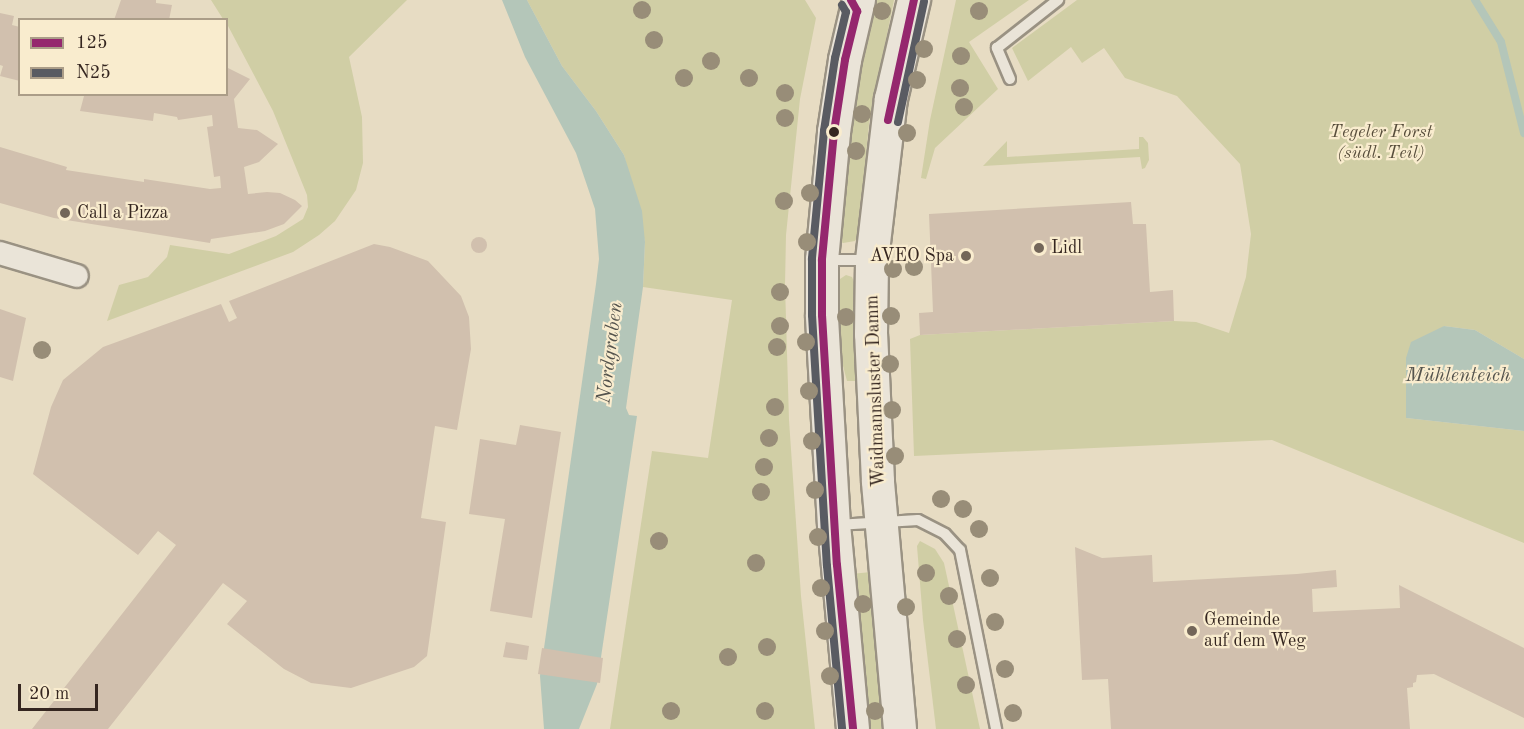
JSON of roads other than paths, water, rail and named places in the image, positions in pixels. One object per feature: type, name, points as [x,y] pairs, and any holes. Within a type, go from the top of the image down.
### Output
[{"type":"main road","name":"Waidmannsluster Damm","points":[[900,729],[882,522],[872,334],[872,260],[891,99],[914,0]]},
{"type":"main road","points":[[853,729],[834,526],[822,315],[822,260],[834,132],[856,4]]},
{"type":"street","points":[[0,253],[77,276]]},
{"type":"lane","points":[[1010,79],[997,48],[1058,0]]},
{"type":"lane","points":[[822,260],[872,260]]},
{"type":"lane","points":[[834,526],[918,520],[945,534],[960,550],[996,729]]},
{"type":"water","name":"Nordgraben","points":[[502,0],[527,0],[562,66],[596,111],[624,155],[642,211],[645,242],[643,287],[626,408],[629,415],[637,416],[597,684],[579,729],[544,729],[540,676],[599,259],[595,209],[576,153],[525,57]]},
{"type":"water","name":"Mühlenteich","points":[[1444,326],[1475,330],[1524,359],[1524,431],[1406,418],[1406,358],[1411,342]]},
{"type":"waterway","points":[[1475,0],[1501,42],[1524,133]]},
{"type":"place","name":"Call a Pizza","points":[[65,213]]},
{"type":"place","name":"Lidl","points":[[1039,248]]},
{"type":"place","name":"AVEO Spa","points":[[966,256]]},
{"type":"place","name":"Gemeinde auf dem Weg","points":[[1192,631]]},
{"type":"park label","name":"Tegeler Forst (südl. Teil)","points":[[1381,143]]}]
